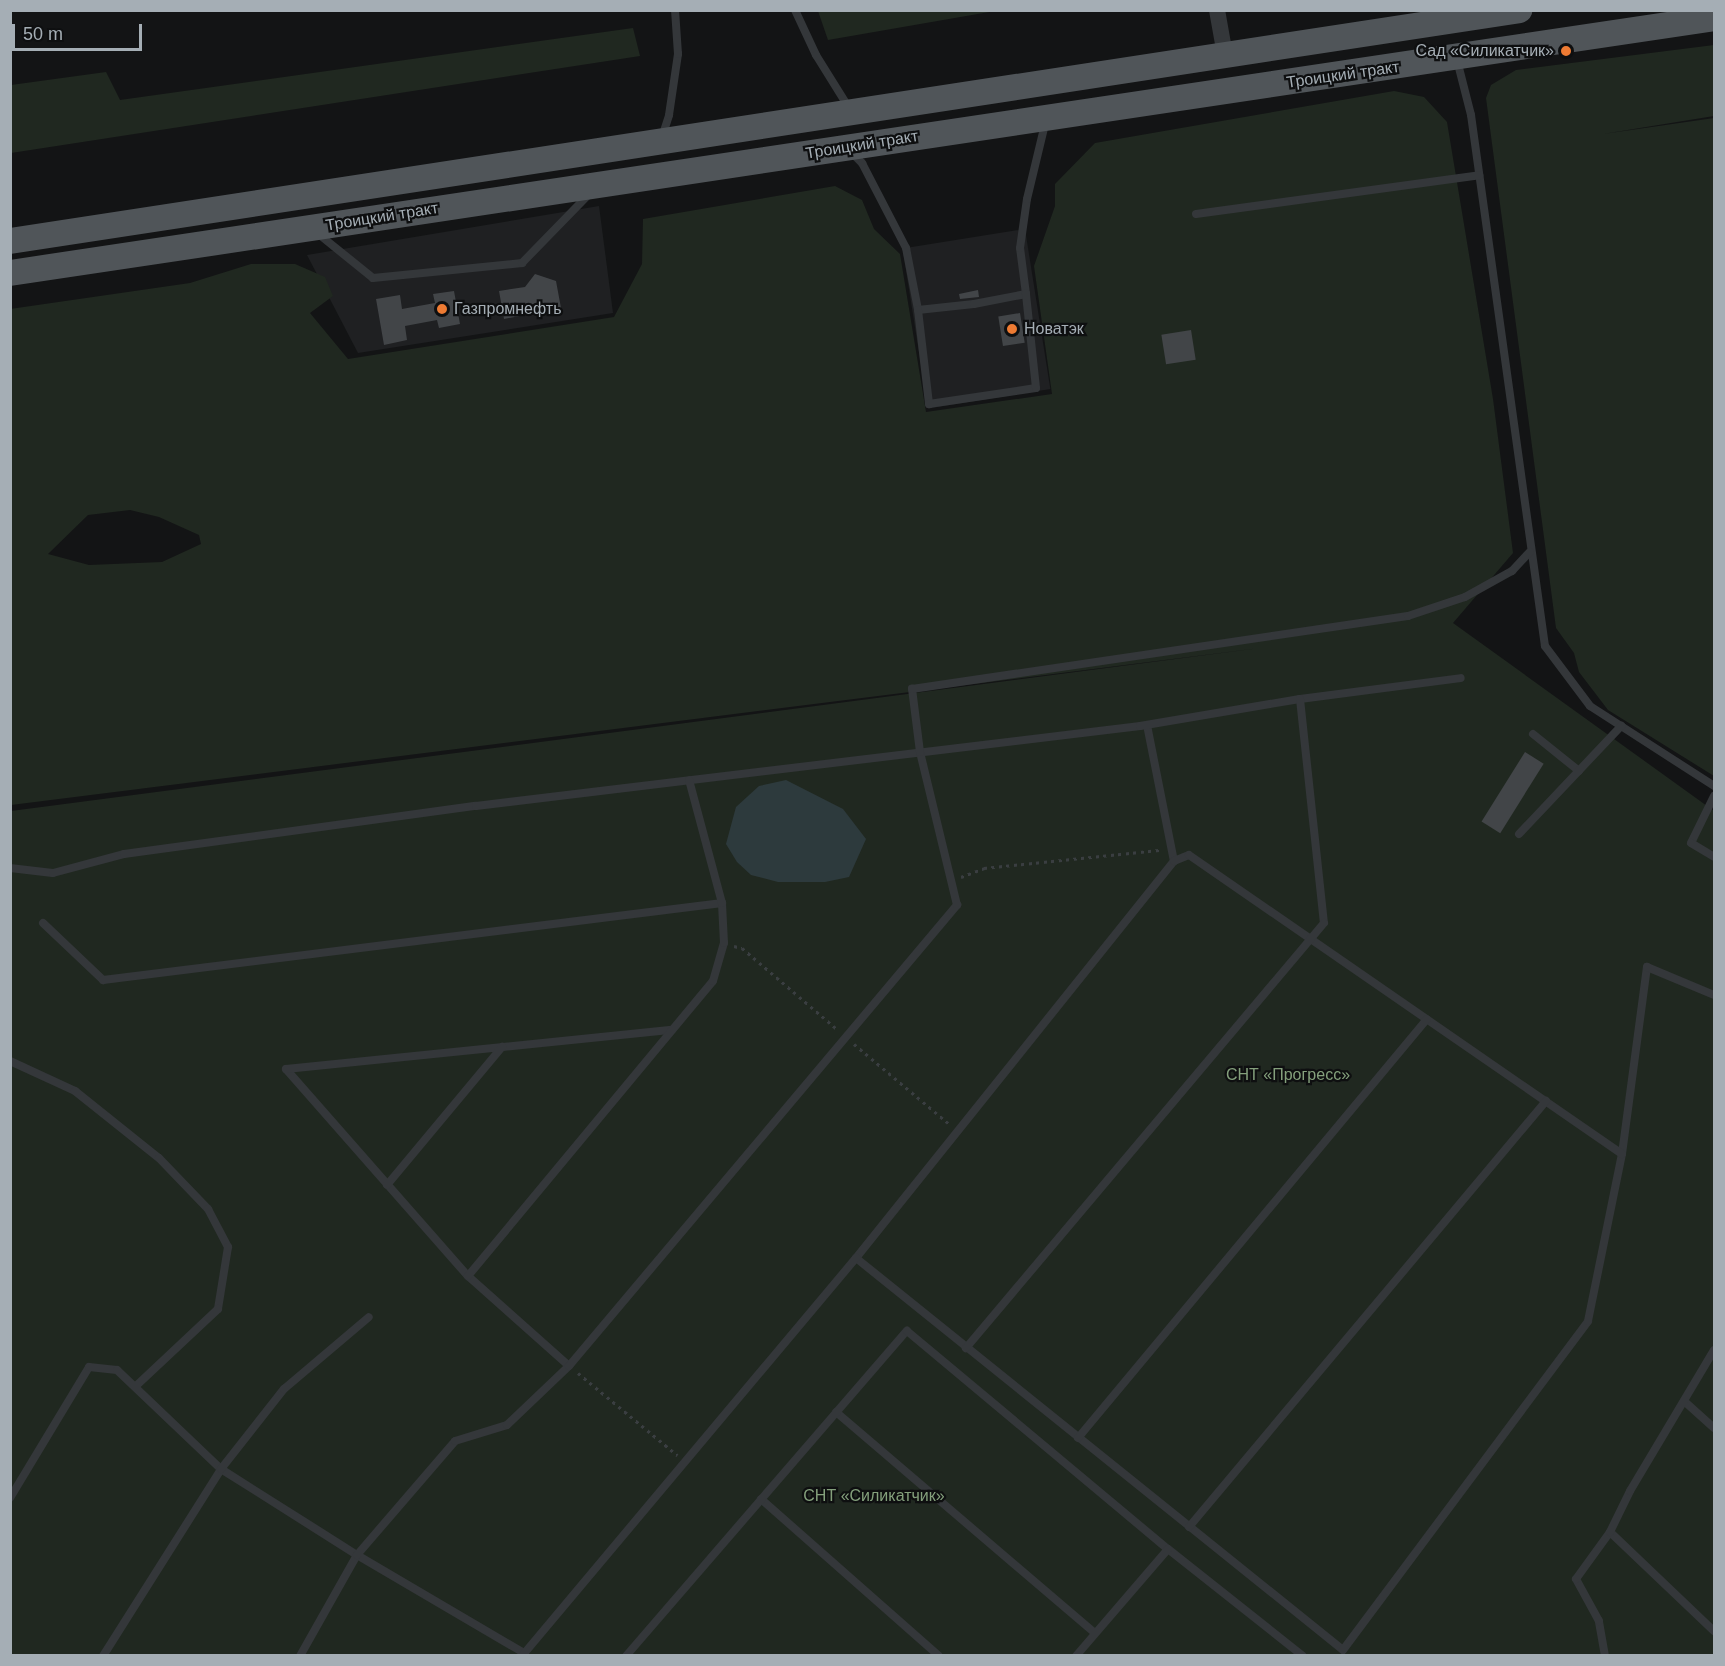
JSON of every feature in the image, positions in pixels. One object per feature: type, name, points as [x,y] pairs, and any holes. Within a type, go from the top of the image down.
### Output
[{"type":"main road","name":"Троицкий тракт","points":[[10,241],[852,114],[1519,10]]},
{"type":"main road","name":"Троицкий тракт","points":[[10,273],[847,147],[1456,59],[1714,18]]},
{"type":"street","points":[[1217,10],[1225,55]]},
{"type":"lane","points":[[660,143],[669,115],[678,54],[675,10]]},
{"type":"lane","points":[[795,10],[852,114]]},
{"type":"lane","points":[[1456,59],[1471,115],[1530,552],[1545,646],[1590,706],[1714,786]]},
{"type":"lane","points":[[847,147],[862,163],[906,249],[918,310],[929,404],[1036,388],[1020,248],[1027,199],[1047,118]]},
{"type":"lane","points":[[1196,214],[1479,175]]},
{"type":"lane","points":[[311,228],[374,278],[522,263],[598,184]]},
{"type":"lane","points":[[918,310],[1026,294]]},
{"type":"lane","points":[[300,1656],[357,1555],[455,1441],[507,1425],[569,1366],[957,905],[920,752],[912,689],[1408,616],[1465,597],[1512,571],[1530,552]]},
{"type":"lane","points":[[10,868],[53,873],[124,854],[689,780],[1147,725],[1300,699],[1461,678]]},
{"type":"lane","points":[[966,1348],[1324,923],[1300,699]]},
{"type":"lane","points":[[1147,725],[1174,861]]},
{"type":"lane","points":[[1519,834],[1621,726]]},
{"type":"lane","points":[[1533,734],[1579,771]]},
{"type":"lane","points":[[468,1276],[713,981],[724,943],[722,903],[689,780]]},
{"type":"lane","points":[[1714,796],[1691,843],[1714,857]]},
{"type":"lane","points":[[10,1498],[89,1367],[117,1370],[221,1469],[357,1555],[523,1654],[856,1258],[1174,861],[1189,855],[1622,1154]]},
{"type":"lane","points":[[43,923],[103,980],[722,903]]},
{"type":"lane","points":[[856,1258],[1343,1650],[1588,1321],[1622,1154],[1647,967],[1714,994]]},
{"type":"lane","points":[[1078,1438],[1427,1019]]},
{"type":"lane","points":[[569,1366],[468,1276],[286,1069],[672,1030]]},
{"type":"lane","points":[[387,1185],[502,1047]]},
{"type":"lane","points":[[10,1061],[75,1091],[159,1158],[207,1209],[228,1247],[218,1309],[136,1386]]},
{"type":"lane","points":[[1189,1527],[1546,1101]]},
{"type":"lane","points":[[103,1656],[221,1469],[284,1389],[369,1317]]},
{"type":"lane","points":[[626,1656],[907,1331],[1168,1549],[1303,1656]]},
{"type":"lane","points":[[1605,1656],[1599,1621],[1576,1579],[1610,1532],[1630,1491],[1714,1350]]},
{"type":"lane","points":[[1684,1401],[1714,1428]]},
{"type":"lane","points":[[836,1412],[1095,1633]]},
{"type":"lane","points":[[761,1499],[939,1656]]},
{"type":"lane","points":[[1610,1532],[1714,1631]]},
{"type":"lane","points":[[1076,1656],[1168,1549]]},
{"type":"path","points":[[951,881],[984,868],[1172,849]]},
{"type":"path","points":[[569,1366],[685,1462]]},
{"type":"shaded area","points":[[599,206],[613,313],[358,353],[307,255]]},
{"type":"shaded area","points":[[1025,229],[1050,389],[928,408],[903,248]]},
{"type":"shaded area","points":[[786,780],[843,809],[866,839],[849,877],[825,882],[778,882],[751,875],[737,862],[726,844],[736,807],[759,786]]},
{"type":"green space","points":[[818,11],[995,11],[828,40]]},
{"type":"green space","points":[[633,28],[640,56],[11,153],[11,85],[106,72],[120,100]]},
{"type":"green space","points":[[1714,45],[1714,116],[1603,134],[1714,118],[1714,776],[1608,710],[1579,672],[1574,653],[1556,628],[1486,98],[1491,85],[1516,70]]},
{"type":"green space","name":"СНТ «Прогресс»","points":[[1394,91],[1424,97],[1447,122],[1493,399],[1513,553],[1453,623],[1714,811],[1714,1655],[11,1655],[11,811],[1260,648],[11,805],[10,309],[190,283],[251,264],[295,264],[325,277],[333,296],[310,313],[348,359],[614,317],[642,264],[643,219],[835,186],[862,200],[874,229],[900,254],[926,412],[1052,394],[1034,266],[1055,206],[1055,184],[1095,143]],"holes":[[[130,510],[159,517],[199,535],[201,544],[162,562],[89,565],[48,554],[88,515]]]},
{"type":"building","points":[[535,274],[556,281],[561,308],[504,319],[499,291],[525,287]]},
{"type":"building","points":[[978,290],[979,297],[960,299],[959,294]]},
{"type":"building","points":[[454,291],[460,324],[439,328],[437,320],[405,326],[407,340],[384,345],[376,299],[400,295],[402,309],[435,303],[433,294]]},
{"type":"building","points":[[1020,313],[1025,343],[1003,346],[998,316]]},
{"type":"building","points":[[1191,330],[1196,360],[1166,364],[1161,335]]},
{"type":"building","points":[[1525,752],[1544,764],[1500,833],[1482,822]]},
{"type":"place","name":"Сад «Силикатчик»","points":[[1566,51]]},
{"type":"place","name":"Газпромнефть","points":[[442,309]]},
{"type":"place","name":"Новатэк","points":[[1012,329]]},
{"type":"park label","name":"СНТ «Силикатчик»","points":[[874,1496]]}]
